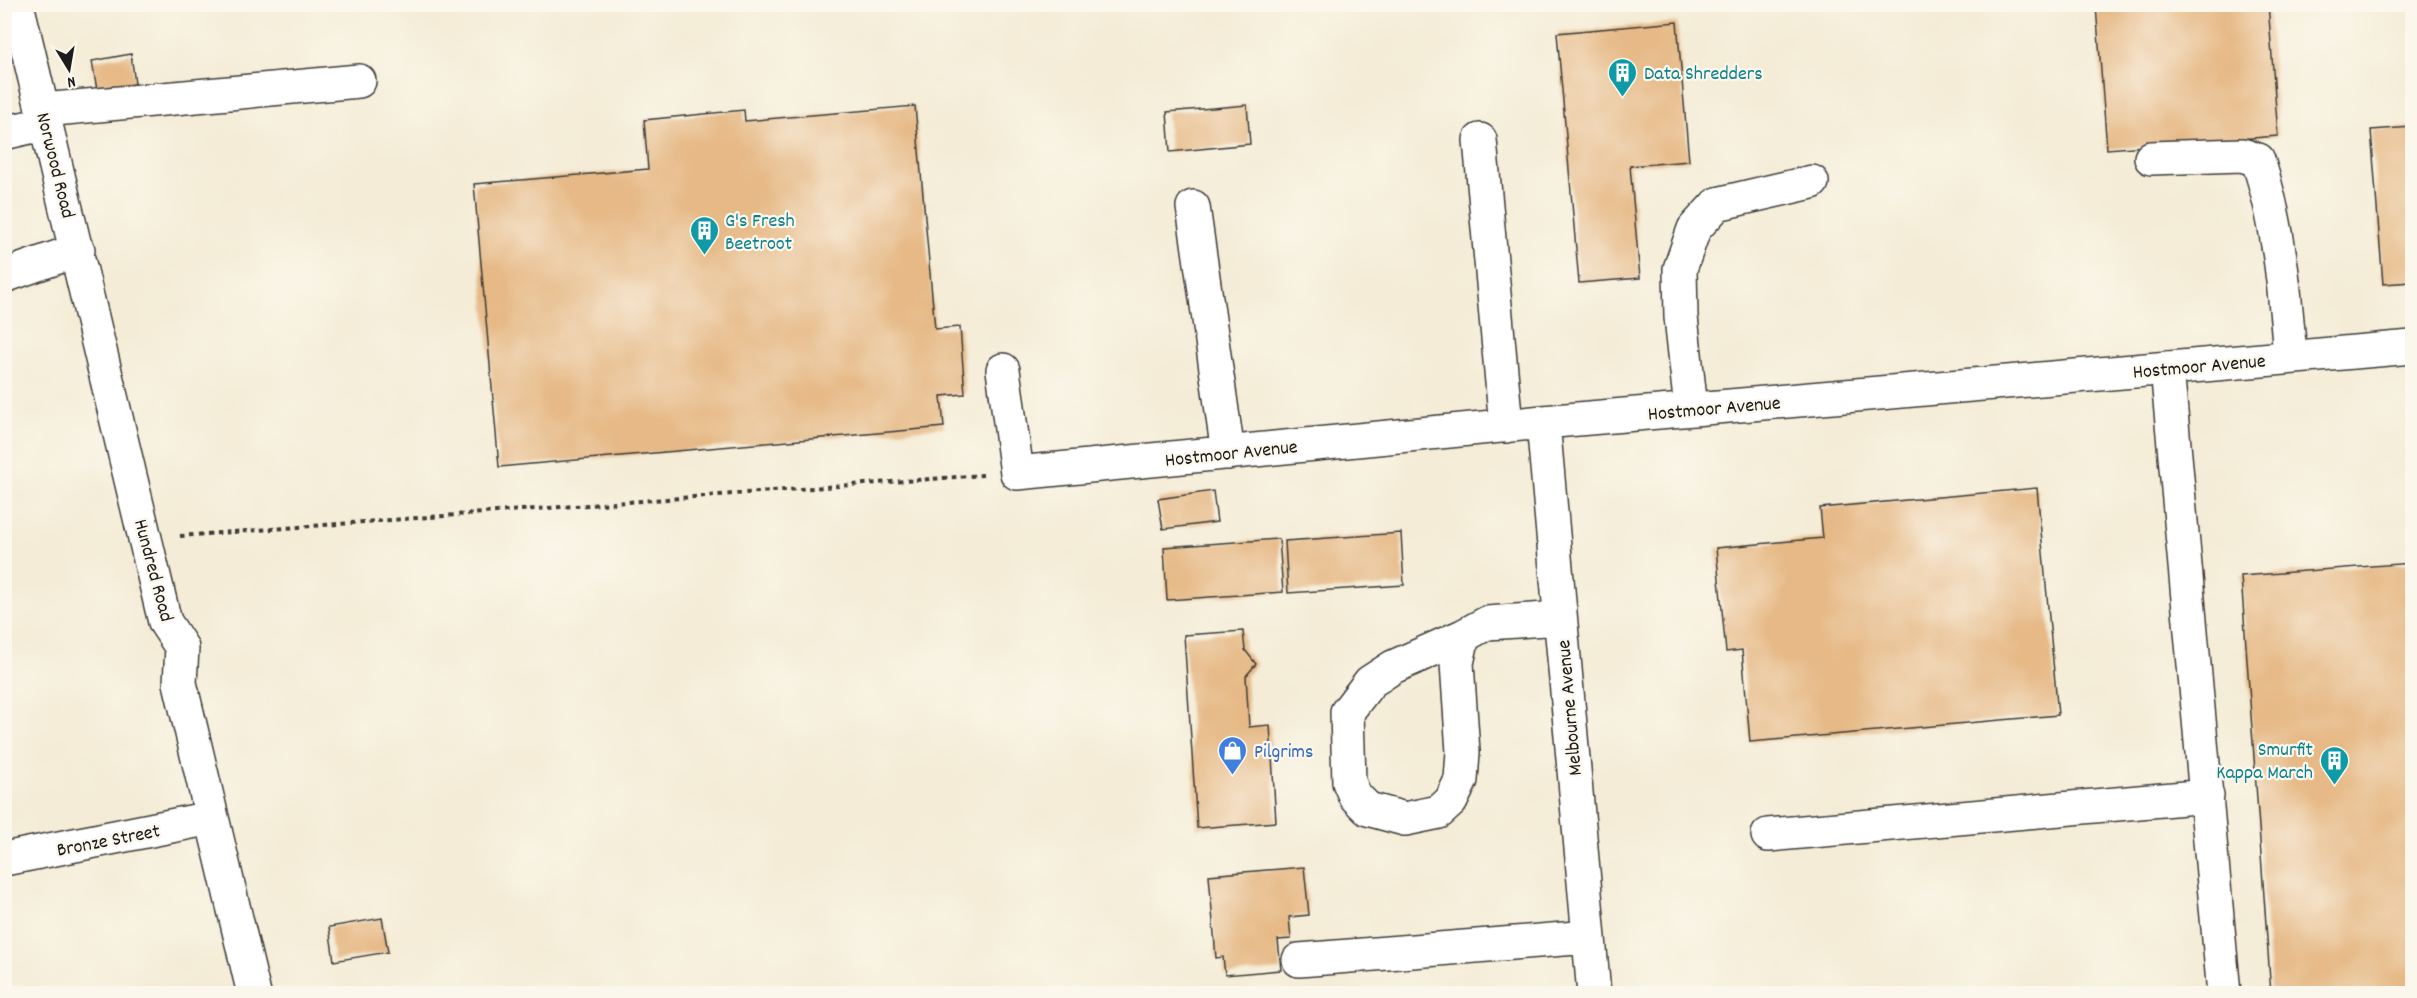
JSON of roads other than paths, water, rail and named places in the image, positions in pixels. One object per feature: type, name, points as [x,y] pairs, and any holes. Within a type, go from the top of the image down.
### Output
[{"type":"street","name":"Norwood Road","points":[[17,4],[78,250]]},
{"type":"street","points":[[4,133],[45,116],[358,81]]},
{"type":"street","points":[[1480,140],[1506,426]]},
{"type":"street","points":[[2151,158],[2242,155],[2258,160],[2266,185],[2283,276],[2290,357]]},
{"type":"street","points":[[1691,409],[1680,317],[1680,269],[1694,229],[1717,204],[1812,182]]},
{"type":"street","points":[[1193,207],[1228,453]]},
{"type":"street","points":[[4,276],[78,250]]},
{"type":"street","name":"Hundred Road","points":[[78,250],[165,621],[182,648],[180,683],[254,993]]},
{"type":"street","name":"Hostmoor Avenue","points":[[1003,370],[1017,473],[1543,422],[2412,347]]},
{"type":"street","points":[[2167,368],[2224,993]]},
{"type":"street","name":"Melbourne Avenue","points":[[1543,422],[1594,993]]},
{"type":"street","points":[[1462,636],[1457,663],[1463,752],[1461,780],[1451,801],[1439,812],[1404,819],[1368,809],[1355,796],[1349,782],[1347,712],[1370,682],[1393,667],[1487,623],[1560,618]]},
{"type":"street","points":[[1768,835],[2207,796]]},
{"type":"street","name":"Bronze Street","points":[[4,859],[211,818]]},
{"type":"street","points":[[1299,960],[1588,937]]},
{"type":"place","name":"Data Shredders","points":[[1623,98]]},
{"type":"place","name":"G's Fresh Beetroot","points":[[704,256]]},
{"type":"place","name":"Pilgrims","points":[[1233,776]]},
{"type":"place","name":"Smurfit Kappa March","points":[[2334,786]]}]
